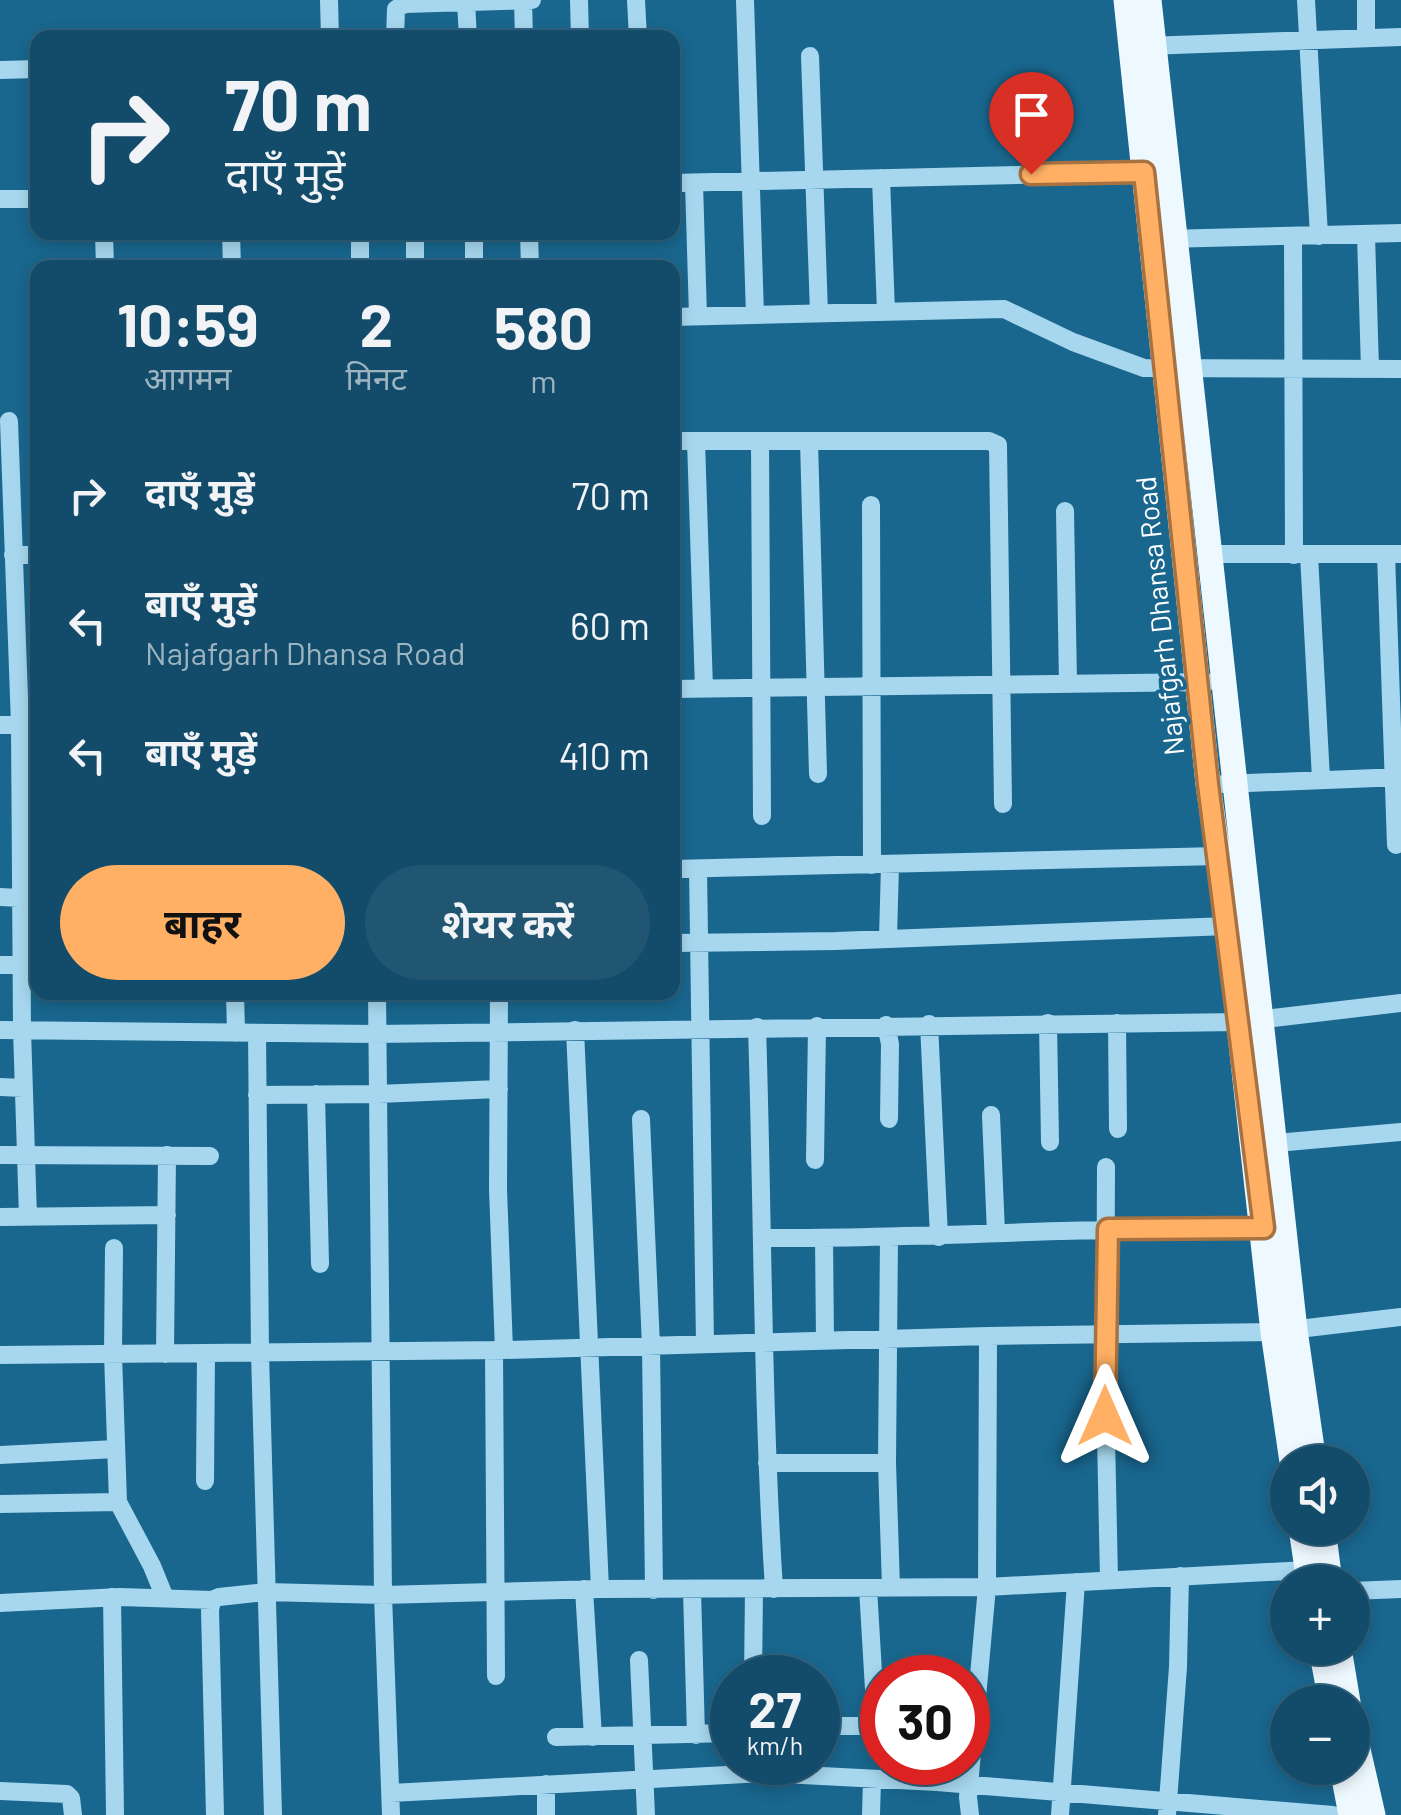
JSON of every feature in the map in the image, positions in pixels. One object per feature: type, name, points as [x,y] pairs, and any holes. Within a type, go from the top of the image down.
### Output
[{"type":"main road","name":"Najafgarh Dhansa Road","points":[[1126,0],[1142,46],[1178,370],[1208,784],[1228,926],[1276,1143],[1291,1445]]},
{"type":"main road","name":"Najafgarh Dhansa Road","points":[[1149,0],[1142,46],[1144,172],[1163,239]]},
{"type":"main road","name":"Najafgarh Dhansa Road","points":[[1178,370],[1210,554],[1237,784],[1264,1228],[1310,1445]]},
{"type":"main road","points":[[1345,1785],[1351,1815]]},
{"type":"main road","points":[[1366,1785],[1373,1815]]},
{"type":"street","points":[[328,0],[330,30]]},
{"type":"street","points":[[523,0],[524,30]]},
{"type":"street","points":[[395,30],[396,8],[404,4],[532,0]]},
{"type":"street","points":[[579,0],[580,30]]},
{"type":"street","points":[[636,0],[638,30]]},
{"type":"street","points":[[745,0],[755,315]]},
{"type":"street","points":[[1306,0],[1319,236]]},
{"type":"street","points":[[1366,0],[1366,38]]},
{"type":"street","points":[[466,2],[468,30]]},
{"type":"street","points":[[1142,46],[1401,37]]},
{"type":"street","points":[[810,56],[818,314]]},
{"type":"street","points":[[0,70],[30,70]]},
{"type":"street","points":[[680,183],[1144,172]]},
{"type":"street","points":[[881,178],[886,312]]},
{"type":"street","points":[[694,183],[698,316]]},
{"type":"street","points":[[0,199],[30,199]]},
{"type":"street","points":[[1163,239],[1401,233]]},
{"type":"street","points":[[1366,234],[1370,369]]},
{"type":"street","points":[[1293,237],[1292,369],[1301,555],[1321,779]]},
{"type":"street","points":[[680,317],[1004,308],[1073,342],[1144,368],[1401,369]]},
{"type":"street","points":[[9,421],[14,555],[29,725],[21,839],[29,898],[29,965],[22,1030],[28,1217]]},
{"type":"street","points":[[680,441],[989,441],[998,445],[1003,804]]},
{"type":"street","points":[[696,441],[704,689]]},
{"type":"street","points":[[760,441],[762,816]]},
{"type":"street","points":[[809,441],[818,774]]},
{"type":"street","points":[[872,505],[874,687],[888,938]]},
{"type":"street","points":[[1065,511],[1068,684]]},
{"type":"street","points":[[14,555],[30,554]]},
{"type":"street","points":[[1210,554],[1394,554],[1396,844]]},
{"type":"street","points":[[680,689],[1225,681]]},
{"type":"street","points":[[0,726],[29,725]]},
{"type":"street","points":[[1208,784],[1398,776]]},
{"type":"street","points":[[0,836],[21,839]]},
{"type":"street","points":[[680,870],[1219,856]]},
{"type":"street","points":[[698,869],[704,1344]]},
{"type":"street","points":[[0,897],[29,898]]},
{"type":"street","points":[[680,943],[1228,926]]},
{"type":"street","points":[[0,964],[29,965]]},
{"type":"street","points":[[236,1000],[236,1032]]},
{"type":"street","points":[[377,1000],[384,1595],[392,1815]]},
{"type":"street","points":[[496,1676],[498,1000]]},
{"type":"street","points":[[0,1030],[376,1034],[1117,1023],[1251,1020],[1401,1003]]},
{"type":"street","points":[[1117,1023],[1118,1129]]},
{"type":"street","points":[[929,1024],[939,1237]]},
{"type":"street","points":[[1048,1024],[1050,1142]]},
{"type":"street","points":[[886,1025],[890,1044],[888,1118]]},
{"type":"street","points":[[815,1160],[817,1026]]},
{"type":"street","points":[[758,1027],[767,1463],[774,1589]]},
{"type":"street","points":[[575,1030],[589,1348],[593,1737]]},
{"type":"street","points":[[256,1033],[273,1815]]},
{"type":"street","points":[[0,1087],[23,1088]]},
{"type":"street","points":[[257,1095],[499,1088]]},
{"type":"street","points":[[316,1094],[320,1264]]},
{"type":"street","points":[[991,1115],[996,1233]]},
{"type":"street","points":[[642,1119],[651,1346],[654,1590]]},
{"type":"street","points":[[1276,1143],[1401,1132]]},
{"type":"street","points":[[0,1155],[210,1156]]},
{"type":"street","points":[[165,1354],[167,1155]]},
{"type":"street","points":[[1106,1167],[1109,1579]]},
{"type":"street","points":[[0,1217],[167,1215]]},
{"type":"street","points":[[764,1238],[1264,1228]]},
{"type":"street","points":[[889,1237],[887,1464],[891,1587]]},
{"type":"street","points":[[824,1238],[825,1341]]},
{"type":"street","points":[[114,1248],[112,1354],[118,1502],[165,1598]]},
{"type":"street","points":[[0,1355],[499,1350],[1106,1336],[1284,1331],[1401,1317]]},
{"type":"street","points":[[970,1815],[987,1587],[988,1336]]},
{"type":"street","points":[[205,1480],[206,1353]]},
{"type":"street","points":[[0,1455],[116,1449]]},
{"type":"street","points":[[767,1463],[887,1464]]},
{"type":"street","points":[[0,1504],[118,1502]]},
{"type":"street","points":[[1168,1808],[1180,1576]]},
{"type":"street","points":[[0,1602],[212,1600],[229,1594],[266,1592],[384,1595],[592,1589],[987,1587],[1180,1576],[1270,1576]]},
{"type":"street","points":[[1060,1815],[1076,1582]]},
{"type":"street","points":[[840,1726],[872,1726],[876,1722],[868,1588]]},
{"type":"street","points":[[753,1655],[754,1589]]},
{"type":"street","points":[[1370,1591],[1401,1589]]},
{"type":"street","points":[[692,1590],[696,1735]]},
{"type":"street","points":[[112,1598],[115,1815]]},
{"type":"street","points":[[212,1600],[210,1680],[215,1815]]},
{"type":"street","points":[[639,1660],[646,1815]]},
{"type":"street","points":[[556,1737],[710,1734]]},
{"type":"street","points":[[391,1793],[710,1772]]},
{"type":"street","points":[[546,1784],[546,1815]]},
{"type":"street","points":[[871,1815],[872,1785]]},
{"type":"street","points":[[962,1785],[1062,1792],[1168,1808],[1333,1815]]},
{"type":"street","points":[[0,1791],[67,1794],[73,1815]]},
{"type":"route","points":[[1031,174],[1144,172],[1208,784],[1264,1228],[1108,1229],[1105,1416]]}]
